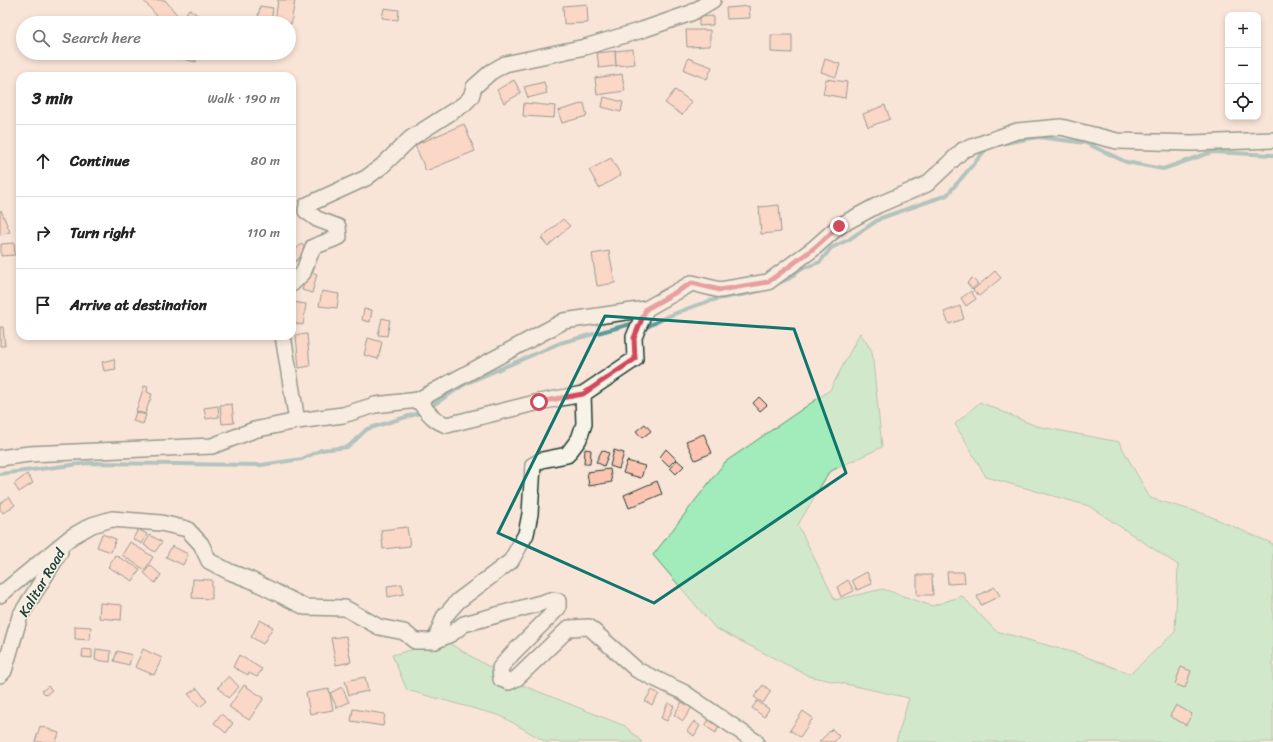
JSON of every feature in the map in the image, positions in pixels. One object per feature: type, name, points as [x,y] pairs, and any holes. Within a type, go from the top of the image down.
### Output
[{"type":"street","points":[[296,280],[303,273],[313,246],[339,237],[338,227],[310,215],[306,211],[307,205],[366,178],[382,166],[411,138],[464,104],[471,97],[474,87],[491,72],[504,64],[585,47],[642,30],[691,13],[713,0]]},
{"type":"street","points":[[0,458],[29,454],[212,446],[254,430],[296,421],[343,415],[375,405],[418,400],[564,321],[646,309],[692,283],[720,290],[768,282],[813,249],[839,226],[878,205],[927,184],[963,150],[1017,131],[1061,127],[1124,141],[1192,143],[1273,140]]},
{"type":"street","points":[[418,400],[432,417],[438,422],[447,425],[539,402],[583,394],[635,359],[634,338],[646,309]]},
{"type":"street","points":[[284,340],[296,421]]},
{"type":"street","points":[[435,641],[444,617],[458,601],[511,561],[526,534],[530,514],[533,466],[542,460],[567,455],[579,439],[584,424],[583,394]]},
{"type":"street","points":[[0,595],[71,537],[92,525],[112,519],[161,523],[187,529],[201,544],[209,561],[305,607],[345,608],[379,628],[404,632],[415,641],[435,641],[451,634],[464,624],[550,600],[558,601],[558,608],[500,668],[501,679],[509,682],[517,678],[569,628],[589,627],[637,670],[683,692],[756,742]]},
{"type":"street","name":"Kalitar Road","points":[[0,675],[4,671],[20,616],[44,576],[71,537]]},
{"type":"highlighted area","points":[[605,316],[794,329],[846,473],[654,603],[498,533]]},
{"type":"green space","points":[[860,333],[872,351],[882,447],[829,472],[798,525],[835,600],[883,589],[932,606],[962,596],[996,631],[1079,654],[1130,674],[1175,632],[1178,565],[1089,506],[986,477],[955,424],[980,402],[1036,426],[1119,442],[1150,498],[1205,514],[1273,544],[1273,742],[896,742],[909,698],[809,676],[715,628],[653,555],[725,462],[830,390]]},
{"type":"green space","points":[[445,641],[517,683],[625,726],[642,742],[546,742],[501,716],[407,690],[392,655]]},
{"type":"building","points":[[143,0],[165,0],[178,16],[157,16]]},
{"type":"building","points":[[278,0],[295,0],[292,16],[276,16]]},
{"type":"building","points":[[587,4],[588,23],[564,24],[563,6]]},
{"type":"building","points":[[260,6],[273,8],[272,16],[258,16]]},
{"type":"building","points":[[749,6],[750,18],[727,19],[726,8]]},
{"type":"building","points":[[384,8],[399,10],[398,20],[382,18]]},
{"type":"building","points":[[189,9],[199,16],[184,16]]},
{"type":"building","points":[[713,16],[713,25],[699,26],[699,17]]},
{"type":"building","points":[[686,30],[710,30],[710,46],[687,47]]},
{"type":"building","points":[[771,35],[792,35],[792,53],[771,52]]},
{"type":"building","points":[[633,49],[635,64],[616,66],[615,51]]},
{"type":"building","points":[[615,51],[616,66],[599,68],[597,53]]},
{"type":"building","points":[[688,58],[712,67],[707,79],[684,70]]},
{"type":"building","points":[[825,59],[840,64],[836,77],[821,72]]},
{"type":"building","points":[[622,74],[625,91],[597,95],[595,78]]},
{"type":"building","points":[[826,79],[847,82],[845,98],[823,94]]},
{"type":"building","points":[[514,80],[521,93],[504,103],[497,90]]},
{"type":"building","points":[[544,82],[547,93],[528,98],[524,87]]},
{"type":"building","points":[[675,90],[692,102],[682,115],[665,103]]},
{"type":"building","points":[[604,97],[623,102],[621,112],[602,107]]},
{"type":"building","points":[[524,103],[555,106],[554,118],[523,116]]},
{"type":"building","points":[[584,103],[587,116],[562,123],[558,111]]},
{"type":"building","points":[[885,105],[890,119],[868,127],[863,114]]},
{"type":"building","points":[[464,124],[475,151],[426,171],[415,145]]},
{"type":"building","points":[[611,158],[621,175],[599,188],[589,170]]},
{"type":"building","points":[[779,205],[781,232],[761,234],[759,207]]},
{"type":"building","points":[[1,210],[10,232],[0,235],[0,211]]},
{"type":"building","points":[[563,219],[570,226],[548,246],[541,238]]},
{"type":"building","points":[[14,243],[15,255],[1,256],[1,244]]},
{"type":"building","points":[[302,244],[307,251],[296,261],[296,249]]},
{"type":"building","points":[[609,251],[615,283],[597,286],[592,254]]},
{"type":"building","points":[[308,271],[317,274],[312,293],[302,290]]},
{"type":"building","points":[[995,271],[1001,278],[979,296],[973,290]]},
{"type":"building","points":[[972,278],[978,284],[972,289],[967,283]]},
{"type":"building","points":[[322,291],[339,294],[337,308],[319,306]]},
{"type":"building","points":[[971,291],[976,299],[966,306],[961,298]]},
{"type":"building","points":[[296,303],[306,304],[303,325],[296,324]]},
{"type":"building","points":[[960,306],[964,319],[949,324],[944,312]]},
{"type":"building","points":[[364,309],[372,310],[370,322],[362,320]]},
{"type":"building","points":[[382,318],[390,320],[387,336],[378,335]]},
{"type":"building","points":[[0,327],[3,327],[5,346],[0,346]]},
{"type":"building","points":[[307,334],[310,366],[299,368],[296,335]]},
{"type":"building","points":[[368,338],[382,342],[378,359],[364,355]]},
{"type":"building","points":[[114,359],[116,369],[104,371],[102,362]]},
{"type":"building","points":[[144,386],[148,387],[147,392],[152,394],[145,414],[136,411]]},
{"type":"building","points":[[759,397],[767,405],[760,411],[753,403]]},
{"type":"building","points":[[232,404],[234,423],[222,424],[220,405]]},
{"type":"building","points":[[218,406],[219,417],[206,419],[204,408]]},
{"type":"building","points":[[136,412],[146,415],[143,424],[133,421]]},
{"type":"building","points":[[645,424],[651,431],[642,438],[636,431]]},
{"type":"building","points":[[704,434],[712,453],[695,460],[686,441]]},
{"type":"building","points":[[585,449],[591,450],[590,464],[584,464]]},
{"type":"building","points":[[666,449],[676,459],[669,466],[660,457]]},
{"type":"building","points":[[602,450],[609,453],[604,466],[596,462]]},
{"type":"building","points":[[614,450],[624,453],[619,469],[610,466]]},
{"type":"building","points":[[677,460],[684,466],[676,474],[670,468]]},
{"type":"building","points":[[627,461],[645,466],[641,478],[623,473]]},
{"type":"building","points":[[610,469],[612,482],[589,486],[587,472]]},
{"type":"building","points":[[27,474],[33,483],[19,492],[14,484]]},
{"type":"building","points":[[657,481],[662,494],[629,508],[624,495]]},
{"type":"building","points":[[9,497],[15,505],[3,513],[0,509],[0,503]]},
{"type":"building","points":[[407,527],[410,546],[383,549],[381,530]]},
{"type":"building","points":[[138,529],[147,534],[142,544],[133,539]]},
{"type":"building","points":[[102,534],[116,539],[111,552],[97,547]]},
{"type":"building","points":[[150,535],[162,542],[155,552],[144,545]]},
{"type":"building","points":[[130,542],[153,557],[145,570],[122,555]]},
{"type":"building","points":[[172,546],[188,554],[183,565],[166,557]]},
{"type":"building","points":[[115,555],[140,569],[133,581],[108,567]]},
{"type":"building","points":[[150,565],[161,575],[155,583],[144,573]]},
{"type":"building","points":[[867,572],[872,584],[857,590],[852,580]]},
{"type":"building","points":[[947,572],[964,572],[965,583],[948,584]]},
{"type":"building","points":[[917,575],[932,575],[933,595],[917,595]]},
{"type":"building","points":[[193,579],[212,580],[212,599],[192,598]]},
{"type":"building","points":[[848,580],[854,591],[841,597],[837,587]]},
{"type":"building","points":[[402,584],[404,594],[388,597],[387,586]]},
{"type":"building","points":[[995,587],[1000,596],[981,605],[977,596]]},
{"type":"building","points":[[100,603],[122,605],[121,620],[99,618]]},
{"type":"building","points":[[260,620],[273,627],[263,644],[251,637]]},
{"type":"building","points":[[75,626],[91,627],[90,640],[75,639]]},
{"type":"building","points":[[346,636],[351,662],[336,665],[331,638]]},
{"type":"building","points":[[83,649],[92,650],[92,658],[82,657]]},
{"type":"building","points":[[96,649],[111,651],[110,662],[95,660]]},
{"type":"building","points":[[143,649],[162,658],[154,675],[135,667]]},
{"type":"building","points":[[117,651],[132,655],[129,665],[114,661]]},
{"type":"building","points":[[239,655],[262,669],[257,677],[249,673],[248,675],[233,667]]},
{"type":"building","points":[[1181,667],[1191,671],[1185,688],[1175,684]]},
{"type":"building","points":[[229,676],[239,687],[228,698],[218,687]]},
{"type":"building","points":[[365,677],[368,691],[349,695],[345,681]]},
{"type":"building","points":[[244,685],[264,698],[249,720],[229,707]]},
{"type":"building","points":[[763,685],[771,691],[763,703],[754,697]]},
{"type":"building","points":[[48,686],[52,690],[46,695],[42,691]]},
{"type":"building","points":[[342,687],[349,702],[337,708],[330,693]]},
{"type":"building","points":[[197,688],[207,701],[200,707],[188,694]]},
{"type":"building","points":[[329,689],[333,710],[310,714],[306,693]]},
{"type":"building","points":[[652,690],[659,694],[652,705],[645,701]]},
{"type":"building","points":[[683,700],[693,706],[683,721],[674,715]]},
{"type":"building","points":[[757,701],[769,709],[764,717],[752,708]]},
{"type":"building","points":[[668,703],[674,706],[667,721],[661,718]]},
{"type":"building","points":[[1176,705],[1192,714],[1186,725],[1170,716]]},
{"type":"building","points":[[353,709],[385,714],[383,726],[351,721]]},
{"type":"building","points":[[803,711],[813,718],[800,737],[790,730]]},
{"type":"building","points":[[221,714],[233,723],[226,733],[214,723]]},
{"type":"building","points":[[710,718],[720,722],[716,733],[705,726]]},
{"type":"building","points":[[694,721],[700,726],[694,736],[687,731]]},
{"type":"building","points":[[40,726],[59,733],[56,742],[35,742]]},
{"type":"building","points":[[832,729],[839,736],[834,742],[819,742]]},
{"type":"waterway","points":[[1000,144],[1038,137],[1086,143],[1126,162],[1163,169],[1212,152],[1273,155]]},
{"type":"waterway","points":[[777,284],[790,278],[799,270],[820,262],[831,248],[848,240],[881,218],[947,195],[988,147]]},
{"type":"waterway","points":[[647,327],[674,314],[706,302],[750,294],[765,289]]},
{"type":"waterway","points":[[433,405],[465,384],[560,343],[631,324]]},
{"type":"waterway","points":[[0,474],[88,463],[261,465],[302,459],[321,450],[348,447],[367,429],[419,413]]},
{"type":"route","points":[[539,402],[583,394],[635,359],[634,338],[646,309],[692,283],[720,290],[768,282],[813,249],[839,226]]}]
